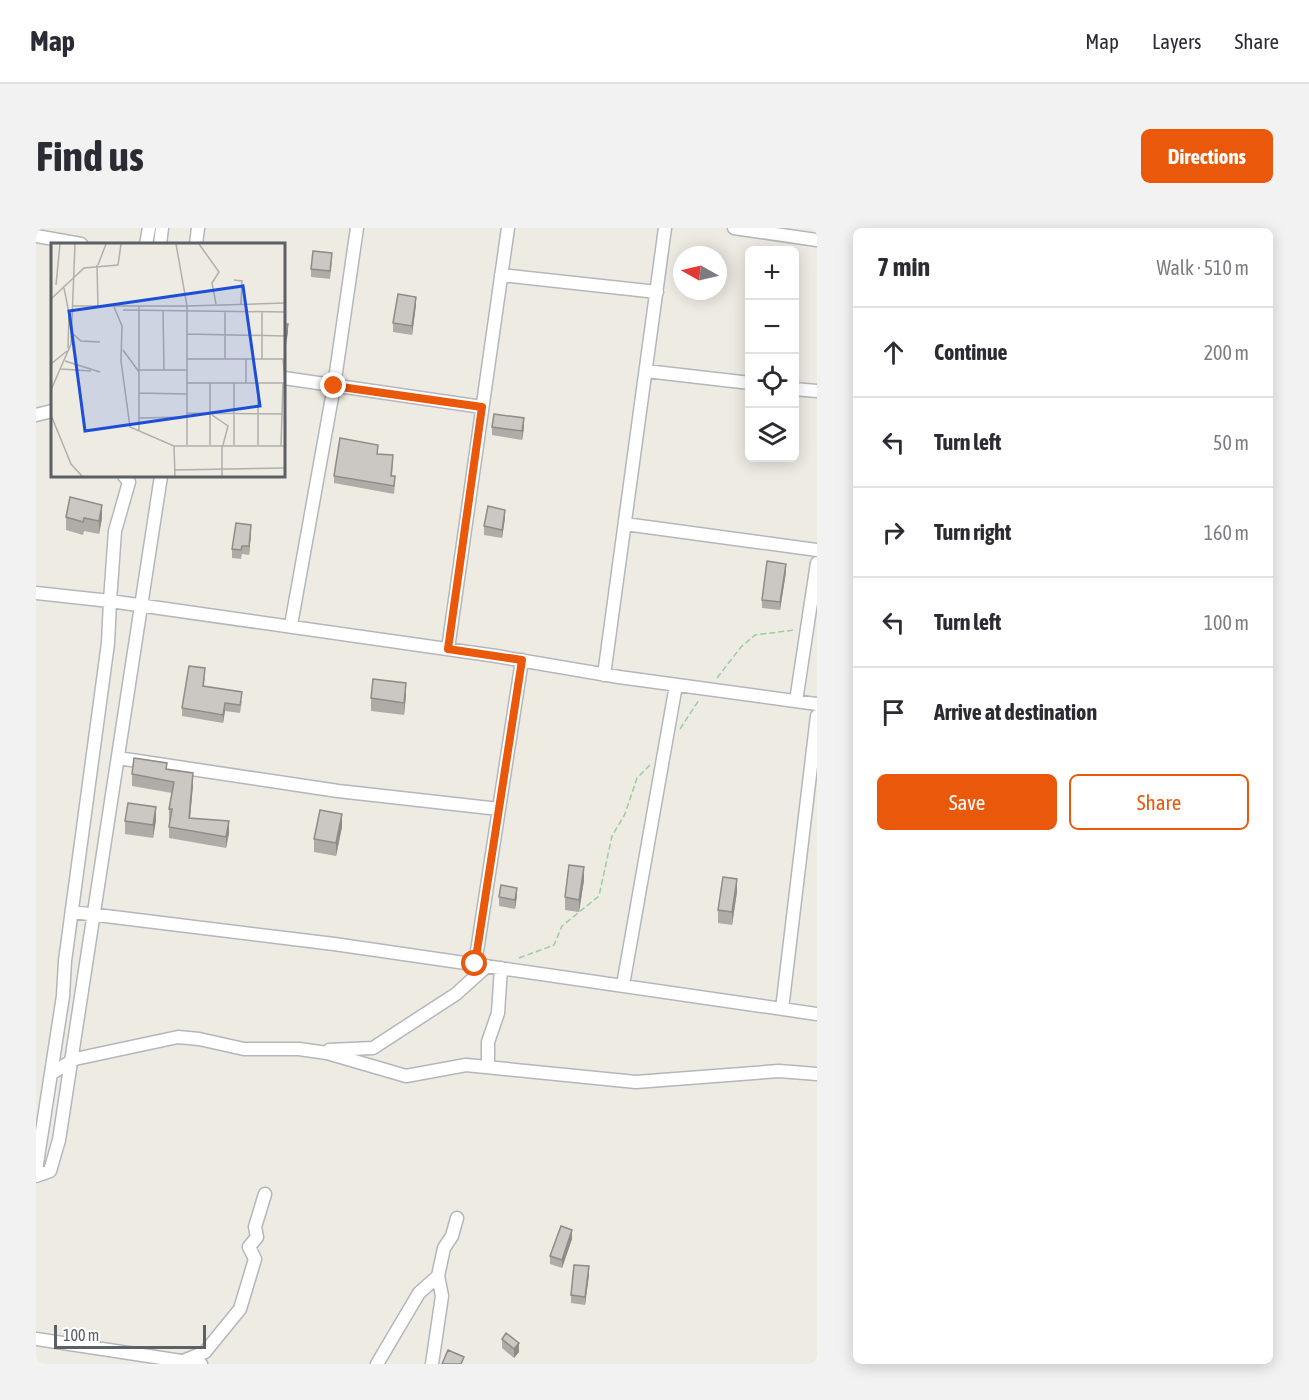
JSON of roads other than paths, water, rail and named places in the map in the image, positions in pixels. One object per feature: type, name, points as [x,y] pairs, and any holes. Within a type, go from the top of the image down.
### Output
[{"type":"street","points":[[146,243],[149,228]]},
{"type":"street","points":[[160,243],[162,228]]},
{"type":"street","points":[[196,243],[198,228]]},
{"type":"street","points":[[291,625],[334,386],[357,228]]},
{"type":"street","points":[[448,649],[508,228]]},
{"type":"street","points":[[604,675],[665,228]]},
{"type":"street","points":[[734,228],[817,240]]},
{"type":"street","points":[[36,236],[75,243]]},
{"type":"street","points":[[501,275],[657,292]]},
{"type":"street","points":[[646,371],[745,382]]},
{"type":"street","points":[[285,378],[482,407]]},
{"type":"street","points":[[799,389],[817,391]]},
{"type":"street","points":[[36,415],[51,411]]},
{"type":"street","points":[[36,1176],[50,1171],[55,1161],[161,477]]},
{"type":"street","points":[[36,1170],[52,1073],[108,643],[115,531],[128,478]]},
{"type":"street","points":[[625,524],[817,550]]},
{"type":"street","points":[[796,701],[817,563]]},
{"type":"street","points":[[36,593],[82,596],[291,625],[522,660],[604,675],[817,704]]},
{"type":"street","points":[[52,1073],[72,1060],[178,1037],[244,1049],[373,1048],[456,994],[481,965],[499,809],[522,660]]},
{"type":"street","points":[[623,985],[676,685]]},
{"type":"street","points":[[782,1009],[817,716]]},
{"type":"street","points":[[118,758],[338,791],[499,809]]},
{"type":"street","points":[[73,912],[334,944],[817,1014]]},
{"type":"street","points":[[488,1066],[488,1042],[498,1013],[501,968]]},
{"type":"street","points":[[310,1050],[406,1076],[466,1065],[636,1082],[760,1072],[817,1074]]},
{"type":"street","points":[[183,1361],[205,1352],[240,1309],[255,1259],[249,1247],[257,1237],[255,1227],[265,1194]]},
{"type":"street","points":[[432,1364],[442,1296],[438,1276],[444,1248],[452,1236],[457,1218]]},
{"type":"street","points":[[377,1364],[419,1293],[438,1276]]},
{"type":"street","points":[[36,1339],[201,1364]]}]
